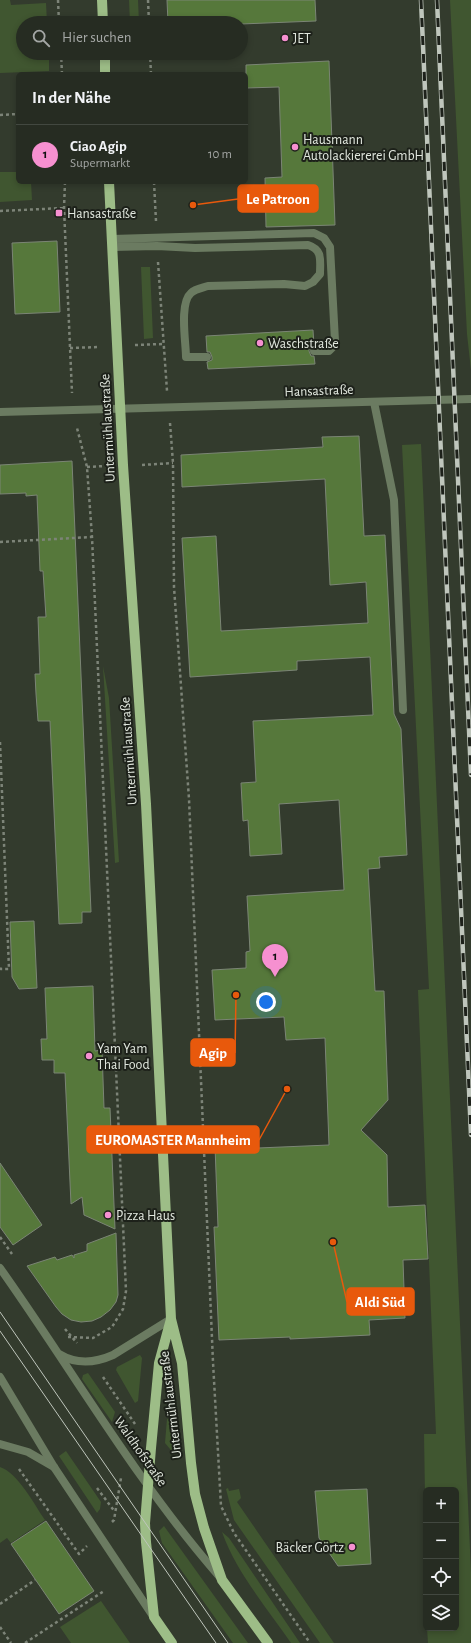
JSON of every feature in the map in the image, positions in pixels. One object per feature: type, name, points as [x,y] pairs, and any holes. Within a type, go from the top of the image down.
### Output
[{"type":"main road","points":[[102,0],[103,16]]},
{"type":"main road","points":[[105,60],[105,72]]},
{"type":"main road","name":"Untermühlaustraße","points":[[109,184],[119,409],[146,804],[171,1319],[182,1363],[195,1494],[204,1528],[222,1580]]},
{"type":"main road","name":"Untermühlaustraße","points":[[154,1617],[146,1542],[147,1486],[159,1363],[171,1319]]},
{"type":"main road","name":"Waldhofstraße","points":[[222,1580],[268,1643]]},
{"type":"main road","points":[[154,1617],[172,1643]]},
{"type":"street","points":[[112,243],[156,237],[314,233],[324,238],[330,247],[335,340],[333,347],[329,350],[314,351]]},
{"type":"street","points":[[112,243],[195,248],[308,245],[316,248],[319,255],[320,274],[313,282],[305,286],[284,284],[208,286],[199,288],[191,293],[186,300],[184,311],[186,358],[207,357]]},
{"type":"street","name":"Hansastraße","points":[[0,412],[471,399]]},
{"type":"street","points":[[374,402],[394,500],[403,710]]},
{"type":"street","name":"Waldhofstraße","points":[[0,1268],[147,1486],[188,1541],[222,1580]]},
{"type":"street","points":[[57,1353],[73,1360],[83,1362],[103,1360],[114,1355],[171,1319]]},
{"type":"street","points":[[0,1377],[54,1467],[154,1617]]},
{"type":"street","points":[[1,1444],[28,1452],[54,1467]]},
{"type":"path","points":[[58,0],[59,16]]},
{"type":"path","points":[[148,0],[149,16]]},
{"type":"path","points":[[61,60],[62,72]]},
{"type":"path","points":[[150,60],[151,72]]},
{"type":"path","points":[[0,115],[16,114]]},
{"type":"path","points":[[65,184],[64,208],[70,358]]},
{"type":"path","points":[[154,184],[156,237]]},
{"type":"path","points":[[0,211],[64,208]]},
{"type":"path","points":[[157,246],[162,344],[166,381]]},
{"type":"path","points":[[146,345],[162,344]]},
{"type":"path","points":[[70,348],[75,348]]},
{"type":"path","points":[[172,448],[174,587],[189,798],[212,1354],[221,1506],[234,1533],[310,1643]]},
{"type":"path","points":[[73,1337],[93,1338],[112,1327],[123,1309],[126,1291],[92,537],[87,467],[83,450]]},
{"type":"path","points":[[164,464],[173,463]]},
{"type":"path","points":[[87,467],[94,467]]},
{"type":"path","points":[[0,542],[92,537]]},
{"type":"path","points":[[0,742],[9,970],[0,968]]},
{"type":"path","points":[[1,1444],[79,1554],[114,1520],[122,1474],[121,1435],[129,1415]]},
{"type":"path","points":[[97,1488],[115,1512]]},
{"type":"path","points":[[0,1604],[35,1580]]},
{"type":"path","points":[[25,1643],[104,1591]]},
{"type":"path","points":[[0,1627],[11,1643]]},
{"type":"green space","points":[[0,0],[10,0],[11,5],[46,3],[47,16],[16,16],[16,60],[49,60],[49,71],[0,73]]},
{"type":"green space","points":[[129,0],[138,0],[139,16],[130,16]]},
{"type":"green space","points":[[450,0],[471,0],[471,370],[467,334]]},
{"type":"green space","points":[[0,172],[16,172],[16,184],[31,184],[32,200],[0,202]]},
{"type":"green space","points":[[141,267],[150,267],[153,338],[144,339]]},
{"type":"green space","points":[[421,444],[471,1572],[471,1643],[428,1643],[427,1631],[459,1631],[459,1487],[425,1487],[424,1434],[436,1434],[418,990],[429,989],[402,445]]},
{"type":"green space","points":[[103,666],[109,698],[119,862],[115,863]]},
{"type":"green space","points":[[140,1355],[142,1358],[138,1401],[135,1403],[116,1370],[117,1367]]},
{"type":"green space","points":[[88,1373],[115,1412],[112,1422],[82,1379],[83,1375]]},
{"type":"green space","points":[[174,1418],[175,1455],[165,1443],[167,1419]]},
{"type":"green space","points":[[66,1451],[101,1502],[100,1509],[97,1513],[59,1456]]},
{"type":"green space","points":[[0,1467],[7,1470],[19,1482],[45,1520],[11,1543],[7,1538],[0,1543]]},
{"type":"green space","points":[[228,1488],[229,1491],[239,1489],[241,1498],[237,1502],[334,1643],[320,1643],[234,1520],[226,1489]]},
{"type":"green space","points":[[164,1526],[248,1643],[233,1643],[162,1543],[159,1531]]},
{"type":"green space","points":[[222,1532],[229,1538],[300,1643],[291,1643],[262,1603],[235,1561]]},
{"type":"green space","points":[[101,1601],[130,1643],[71,1643],[60,1627]]},
{"type":"building","points":[[167,0],[315,0],[316,21],[248,24],[248,16],[168,16]]},
{"type":"building","points":[[329,61],[335,225],[266,227],[265,178],[282,177],[279,87],[248,88],[248,72],[246,72],[246,65]]},
{"type":"building","points":[[57,241],[60,312],[15,314],[12,243]]},
{"type":"building","name":"Waschstraße","points":[[313,330],[314,346],[309,348],[309,351],[311,356],[314,356],[315,364],[208,369],[207,362],[212,360],[212,357],[210,352],[207,352],[206,336]]},
{"type":"building","points":[[359,436],[364,536],[385,535],[394,714],[401,729],[407,855],[379,857],[380,868],[368,869],[375,991],[384,991],[388,1100],[361,1130],[387,1155],[388,1207],[425,1205],[428,1259],[403,1260],[405,1318],[369,1320],[370,1335],[290,1339],[290,1337],[219,1340],[214,1227],[218,1227],[215,1146],[257,1144],[258,1148],[329,1145],[325,1038],[286,1040],[284,1017],[215,1020],[212,970],[246,968],[246,952],[250,951],[247,896],[344,890],[339,800],[279,804],[282,854],[250,856],[248,820],[243,821],[241,783],[256,782],[253,721],[373,715],[370,657],[297,661],[297,670],[190,677],[182,538],[216,536],[221,631],[368,623],[366,582],[330,585],[325,479],[182,487],[181,455],[323,447],[322,437]]},
{"type":"building","points":[[72,461],[91,912],[82,912],[82,923],[59,924],[50,721],[38,721],[36,694],[35,674],[40,674],[38,617],[46,617],[43,571],[40,571],[37,495],[26,496],[26,493],[0,494],[0,465]]},
{"type":"building","points":[[34,921],[37,988],[19,989],[12,977],[10,922]]},
{"type":"building","points":[[93,986],[95,1051],[102,1050],[104,1108],[110,1108],[115,1229],[84,1215],[82,1197],[71,1204],[65,1073],[54,1073],[54,1060],[42,1060],[41,1039],[47,1039],[45,988]]},
{"type":"building","points":[[0,1163],[42,1225],[13,1245],[0,1227]]},
{"type":"building","points":[[116,1233],[118,1295],[116,1302],[110,1310],[101,1317],[92,1321],[81,1322],[71,1320],[62,1314],[56,1307],[27,1266],[55,1257],[57,1260],[72,1255],[74,1258],[74,1255],[87,1251],[87,1244]]},
{"type":"building","points":[[367,1489],[371,1564],[338,1566],[319,1538],[315,1491]]},
{"type":"building","points":[[46,1521],[94,1591],[59,1614],[11,1544]]},
{"type":"tram line","points":[[0,1312],[228,1643]]},
{"type":"tram line","points":[[0,1331],[216,1643]]},
{"type":"railway","points":[[421,0],[471,1135]]},
{"type":"railway","points":[[437,0],[471,775]]},
{"type":"place","name":"JET","points":[[285,38]]},
{"type":"place","name":"Hausmann Autolackiererei GmbH","points":[[295,147]]},
{"type":"place","name":"Le Patroon","points":[[193,205]]},
{"type":"place","name":"Hansastraße","points":[[59,213]]},
{"type":"place","name":"Waschstraße","points":[[260,343]]},
{"type":"place","name":"Ciao Agip","points":[[275,977]]},
{"type":"place","name":"Agip","points":[[236,995]]},
{"type":"place","name":"Yam Yam Thai Food","points":[[89,1056]]},
{"type":"place","name":"EUROMASTER Mannheim","points":[[287,1089]]},
{"type":"place","name":"Pizza Haus","points":[[108,1215]]},
{"type":"place","name":"Aldi Süd","points":[[333,1242]]},
{"type":"place","name":"Bäcker Görtz","points":[[352,1547]]}]
